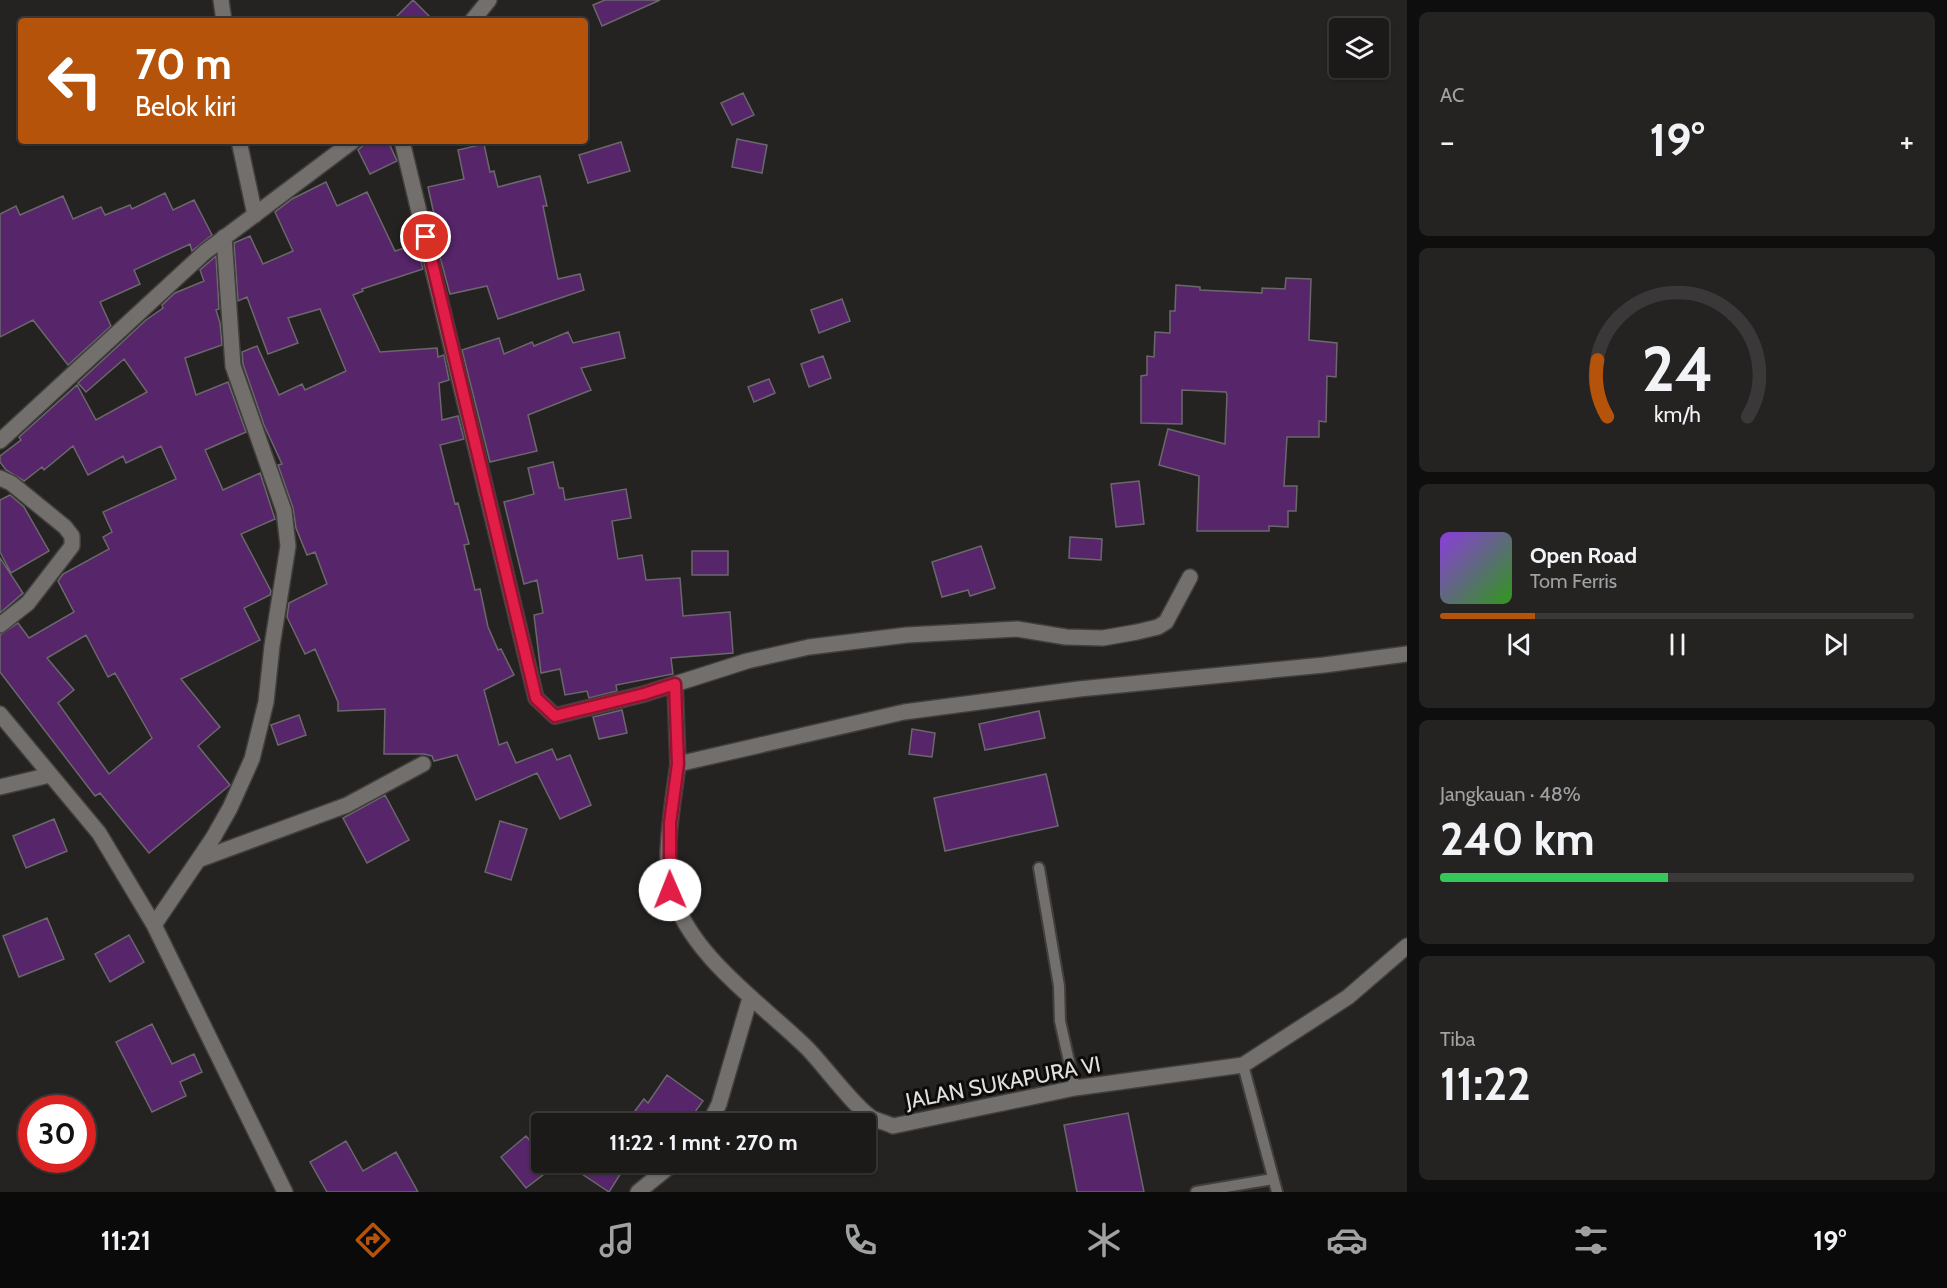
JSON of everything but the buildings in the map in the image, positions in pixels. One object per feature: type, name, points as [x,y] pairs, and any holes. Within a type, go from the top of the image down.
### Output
[{"type":"street","points":[[221,0],[224,18]]},
{"type":"street","points":[[474,18],[489,0]]},
{"type":"street","points":[[240,144],[255,214]]},
{"type":"street","points":[[0,441],[224,237],[349,144]]},
{"type":"street","points":[[403,144],[536,698],[555,716],[644,694],[747,661],[809,647],[897,636],[1017,629],[1066,637],[1103,638],[1137,632],[1158,627],[1166,622],[1190,577]]},
{"type":"street","points":[[154,925],[230,808],[252,759],[266,702],[272,646],[288,546],[284,511],[233,366],[224,237]]},
{"type":"street","points":[[0,478],[11,483],[65,528],[72,536],[72,546],[28,603],[0,626]]},
{"type":"street","points":[[678,764],[904,712],[1079,689],[1324,665],[1407,654]]},
{"type":"street","name":"JALAN SUKAPURA VI","points":[[675,684],[678,764],[670,823],[670,890],[684,921],[715,962],[750,998],[806,1047],[871,1117],[893,1126],[1075,1088],[1243,1065]]},
{"type":"street","points":[[0,714],[99,833],[154,925],[285,1192]]},
{"type":"street","points":[[198,860],[347,805],[423,764]]},
{"type":"street","points":[[0,787],[50,775]]},
{"type":"street","points":[[1243,1065],[1348,997],[1407,946]]},
{"type":"street","points":[[714,1113],[750,998]]},
{"type":"street","points":[[638,1192],[661,1173]]},
{"type":"lane","points":[[1040,868],[1059,986],[1060,1021],[1075,1088]]},
{"type":"lane","points":[[1243,1065],[1277,1192]]},
{"type":"lane","points":[[1196,1192],[1273,1179]]},
{"type":"route","points":[[426,237],[536,698],[555,716],[675,684],[678,764],[670,823],[670,890]]}]
